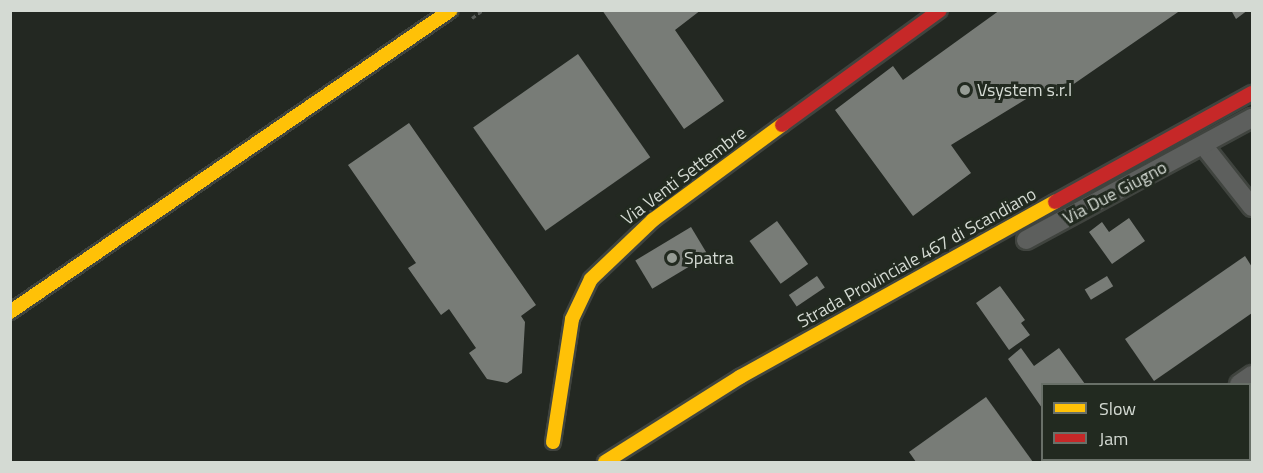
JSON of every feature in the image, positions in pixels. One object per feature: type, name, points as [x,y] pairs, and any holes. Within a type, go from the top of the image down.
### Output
[{"type":"main road","points":[[10,312],[451,10]]},
{"type":"main road","name":"Via Venti Settembre","points":[[552,442],[572,319],[591,279],[605,263],[653,220],[940,10]]},
{"type":"main road","name":"Strada Provinciale 467 di Scandiano","points":[[604,462],[740,377],[1252,93]]},
{"type":"street","name":"Via Due Giugno","points":[[1026,240],[1252,118]]},
{"type":"street","points":[[1203,145],[1252,207]]},
{"type":"building","points":[[602,10],[701,10],[675,30],[724,101],[684,129]]},
{"type":"building","points":[[1000,10],[1181,10],[1052,99],[1044,88],[951,145],[971,173],[913,216],[835,110],[893,66],[903,80]]},
{"type":"building","points":[[1231,10],[1248,10],[1236,19]]},
{"type":"building","points":[[578,54],[650,157],[545,231],[473,127]]},
{"type":"building","points":[[409,123],[536,305],[521,316],[525,322],[522,373],[507,383],[487,379],[469,353],[476,348],[449,309],[441,315],[408,268],[416,263],[348,165]]},
{"type":"building","points":[[1129,218],[1145,241],[1112,264],[1089,232],[1102,222],[1109,232]]},
{"type":"building","points":[[777,221],[808,264],[781,284],[749,241]]},
{"type":"building","name":"Spatra","points":[[691,227],[708,255],[652,289],[635,260]]},
{"type":"building","points":[[1245,256],[1252,267],[1252,313],[1154,381],[1125,339]]},
{"type":"building","points":[[817,276],[825,288],[797,307],[789,295]]},
{"type":"building","points":[[1107,276],[1113,286],[1091,300],[1085,289]]},
{"type":"building","points":[[1000,286],[1025,320],[1021,323],[1030,335],[1009,350],[976,303]]},
{"type":"building","points":[[1021,348],[1034,366],[1059,348],[1084,383],[1041,383],[1041,407],[1008,359]]},
{"type":"building","points":[[986,397],[1033,462],[916,462],[909,452]]},
{"type":"building","points":[[1252,413],[1252,462],[1186,462],[1251,461]]},
{"type":"traffic: slow","points":[[10,312],[451,10]]},
{"type":"traffic: slow","points":[[553,442],[572,319],[591,279],[653,220],[782,125]]},
{"type":"traffic: slow","points":[[605,462],[740,377],[1055,202]]},
{"type":"traffic: jam","points":[[782,125],[940,10]]},
{"type":"traffic: jam","points":[[1055,202],[1252,93]]},
{"type":"place","name":"Vsystem s.r.l","points":[[965,90]]},
{"type":"place","name":"Spatra","points":[[672,258]]}]
